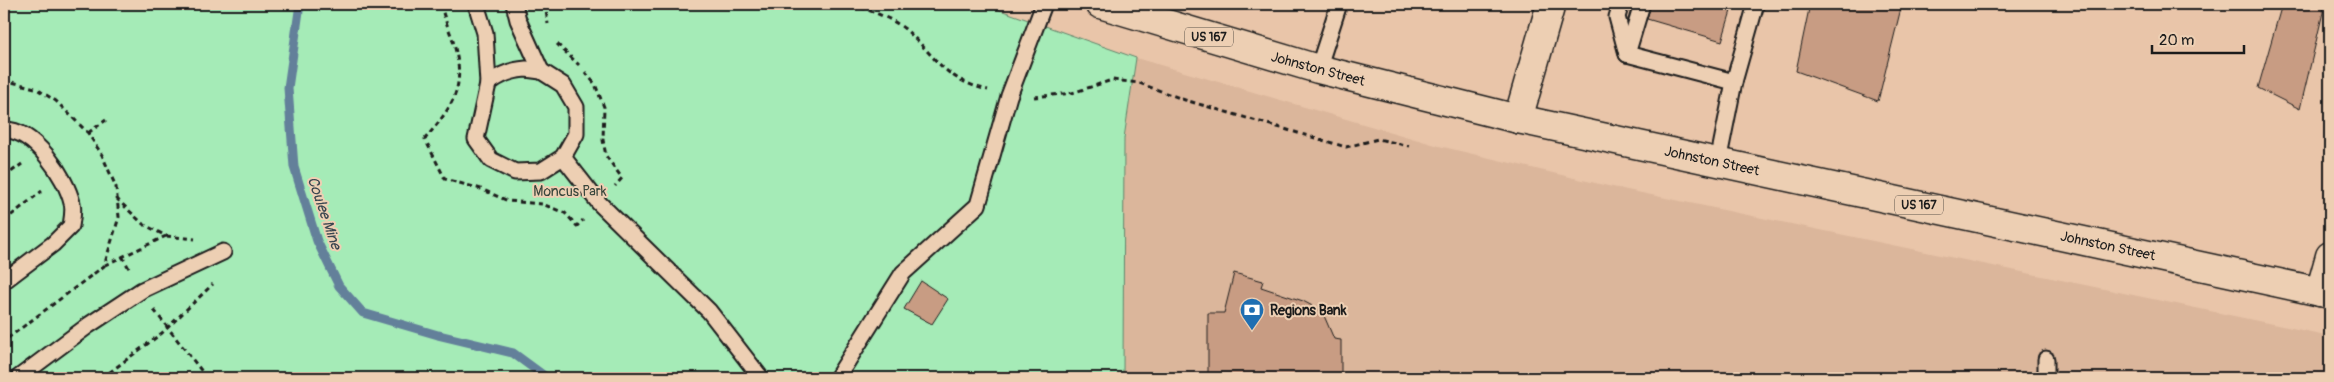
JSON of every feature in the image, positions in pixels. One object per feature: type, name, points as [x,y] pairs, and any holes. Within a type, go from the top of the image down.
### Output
[{"type":"main road","name":"Johnston Street","points":[[1100,4],[1318,69],[1518,119],[2325,293]]},
{"type":"main road","points":[[1518,119],[1552,4]]},
{"type":"main road","points":[[2325,293],[2330,256]]},
{"type":"lane","points":[[476,4],[485,33],[488,84],[476,139],[491,160],[515,172],[541,171],[563,157],[576,134],[576,107],[563,85],[541,71],[526,68],[512,70],[499,75],[488,84]]},
{"type":"lane","points":[[514,4],[518,20],[541,71]]},
{"type":"lane","points":[[836,378],[903,273],[978,205],[1010,96],[1044,4]]},
{"type":"lane","points":[[1318,69],[1339,4]]},
{"type":"lane","points":[[1621,4],[1617,17],[1627,54]]},
{"type":"lane","points":[[1627,54],[1642,4]]},
{"type":"lane","points":[[1718,162],[1734,82],[1756,4]]},
{"type":"lane","points":[[1627,54],[1734,82]]},
{"type":"lane","points":[[4,130],[11,130],[36,144],[63,178],[73,205],[71,226],[52,244],[4,281]]},
{"type":"lane","points":[[563,157],[599,203],[709,311],[761,378]]},
{"type":"lane","points":[[18,378],[142,290],[223,252]]},
{"type":"lane","points":[[2046,359],[2046,378]]},
{"type":"path","points":[[441,4],[460,72],[455,95],[443,117],[425,138],[445,179],[481,189],[508,201],[542,204],[565,213],[577,226],[622,178],[606,156],[603,140],[604,107],[595,84],[573,58],[558,46],[554,39]]},
{"type":"path","points":[[544,4],[551,32]]},
{"type":"path","points":[[852,4],[890,20],[904,29],[950,75],[972,86],[1010,96],[1032,98],[1072,93],[1112,80],[1138,83],[1185,100],[1346,146],[1378,139],[1409,146]]},
{"type":"path","points":[[88,133],[106,120]]},
{"type":"path","points":[[4,177],[22,164],[27,170]]},
{"type":"path","points":[[4,221],[42,192],[39,185]]},
{"type":"path","points":[[117,199],[143,224],[166,236],[198,239]]},
{"type":"path","points":[[104,266],[166,236]]},
{"type":"path","points":[[102,378],[138,352],[215,281]]},
{"type":"path","points":[[168,326],[207,378]]},
{"type":"shaded area","points":[[1136,58],[1439,146],[1608,186],[2330,336],[2330,378],[1123,378],[1124,138]]},
{"type":"green space","name":"Moncus Park","points":[[4,4],[983,4],[1136,58],[1124,138],[1123,378],[4,378]]},
{"type":"building","points":[[1651,4],[1733,4],[1722,41],[1647,19]]},
{"type":"building","points":[[1810,4],[1902,4],[1878,101],[1796,71]]},
{"type":"building","points":[[2282,4],[2325,4],[2300,109],[2258,88]]},
{"type":"building","points":[[1234,273],[1263,281],[1261,287],[1303,301],[1320,310],[1334,339],[1341,340],[1341,378],[1208,378],[1208,313],[1224,313]]},
{"type":"building","points":[[921,281],[948,299],[932,324],[904,309]]},
{"type":"waterway","name":"Coulee Mine","points":[[300,4],[288,88],[294,167],[317,241],[339,286],[363,313],[438,335],[513,353],[547,378]]},
{"type":"place","name":"Regions Bank","points":[[1252,331]]}]
